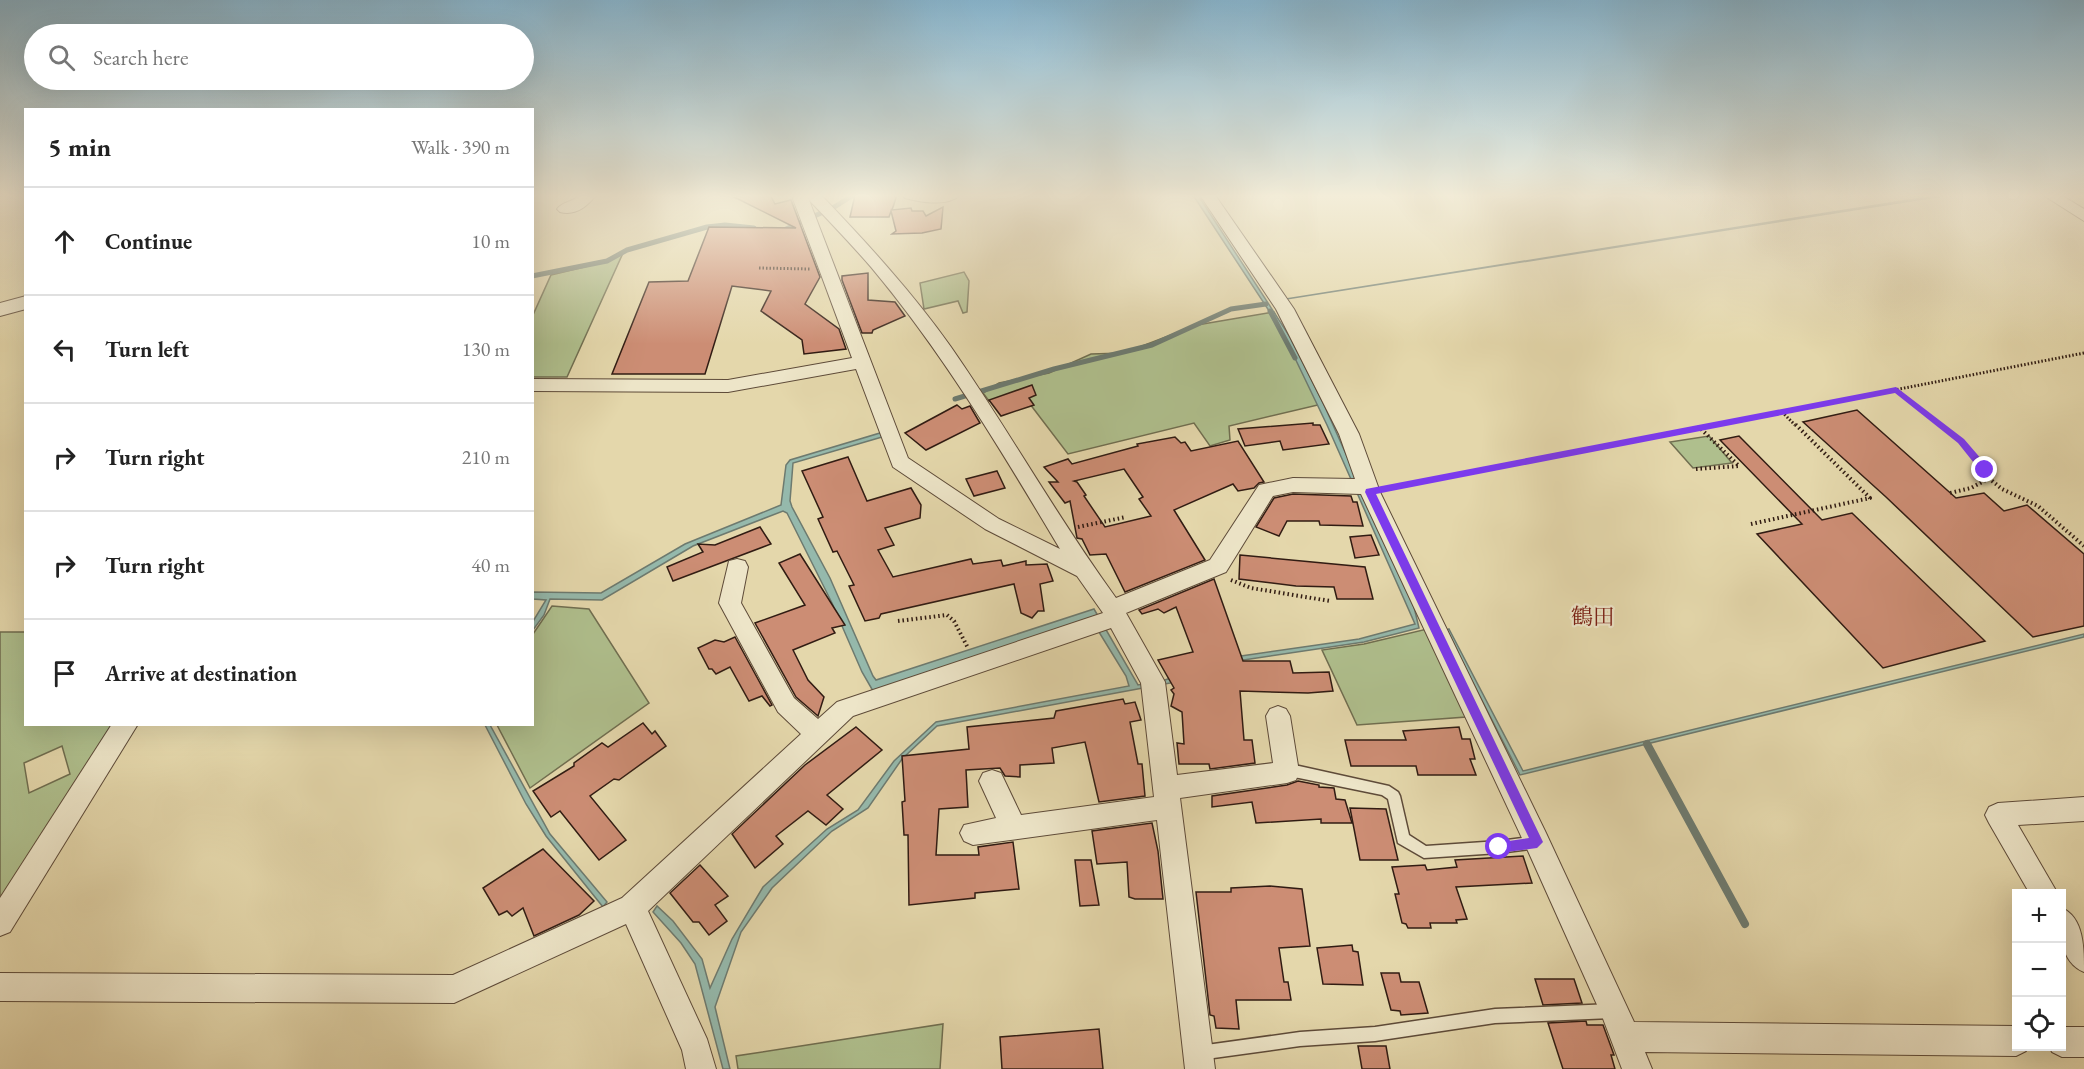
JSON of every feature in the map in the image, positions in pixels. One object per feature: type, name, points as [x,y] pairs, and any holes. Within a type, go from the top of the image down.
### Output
[{"type":"street","points":[[818,245],[900,462],[992,525],[1084,570]]},
{"type":"street","points":[[859,245],[877,264],[943,350],[1010,449],[1084,570],[1115,613],[1153,682],[1199,1061]]},
{"type":"street","points":[[1242,245],[1285,309],[1349,434],[1369,489],[1537,842],[1620,1024],[1637,1069]]},
{"type":"street","points":[[0,310],[24,303]]},
{"type":"street","points":[[534,385],[728,386],[862,362]]},
{"type":"street","points":[[0,987],[454,989],[632,908],[845,709],[1115,613],[1218,566],[1266,490],[1293,485],[1369,489]]},
{"type":"street","points":[[737,567],[730,603],[786,705],[817,734]]},
{"type":"street","points":[[973,833],[1014,828],[1287,772],[1278,716]]},
{"type":"street","points":[[0,923],[125,726]]},
{"type":"street","points":[[992,781],[1014,828]]},
{"type":"street","points":[[2042,889],[1998,815],[2084,810]]},
{"type":"street","points":[[632,908],[697,1049],[701,1069]]},
{"type":"street","points":[[2066,929],[2084,958]]},
{"type":"street","points":[[1620,1024],[2012,1041]]},
{"type":"street","points":[[2066,1042],[2084,1042]]},
{"type":"lane","points":[[1287,772],[1299,772],[1385,789],[1394,796],[1403,839],[1424,852],[1537,842]]},
{"type":"lane","points":[[1199,1061],[1300,1039],[1375,1034],[1495,1016],[1620,1024]]},
{"type":"path","points":[[759,268],[827,270]]},
{"type":"path","points":[[1369,489],[1700,428],[2084,353]]},
{"type":"path","points":[[1896,389],[1961,441],[1985,470],[1984,481],[1971,488],[1950,493]]},
{"type":"path","points":[[1751,525],[1870,498],[1781,412]]},
{"type":"path","points":[[1696,469],[1739,466],[1700,428]]},
{"type":"path","points":[[1985,474],[2002,489],[2038,506],[2084,546]]},
{"type":"path","points":[[1060,531],[1126,517]]},
{"type":"path","points":[[1218,566],[1233,582],[1251,588],[1330,601]]},
{"type":"path","points":[[898,621],[947,615],[954,621],[976,663]]},
{"type":"green space","points":[[623,253],[567,377],[534,377],[534,313],[551,275],[605,262]]},
{"type":"green space","points":[[964,272],[969,281],[967,312],[963,313],[958,301],[924,309],[920,283]]},
{"type":"green space","points":[[1274,312],[1322,404],[1229,426],[1230,440],[1210,446],[1194,423],[1068,454],[1020,391],[989,401],[983,393],[999,383],[1049,373],[1091,354],[1124,353],[1197,325]]},
{"type":"green space","points":[[1709,436],[1732,463],[1693,468],[1670,442]]},
{"type":"green space","points":[[552,606],[589,609],[649,703],[530,788],[498,726],[534,726],[534,633]]},
{"type":"green space","points":[[1427,629],[1466,717],[1357,725],[1322,650],[1364,644]]},
{"type":"green space","points":[[0,632],[24,632],[24,726],[113,726],[0,901]],"holes":[[[62,746],[70,774],[29,793],[24,763]]]},
{"type":"green space","points":[[943,1024],[940,1069],[738,1069],[736,1056]]},
{"type":"water","points":[[1226,245],[1230,245],[1290,337],[1325,407],[1414,607],[1419,628],[1364,642],[1230,662],[1170,683],[937,726],[902,759],[868,808],[832,831],[772,888],[741,932],[715,1007],[730,1069],[723,1069],[695,964],[681,943],[653,912],[657,906],[673,921],[702,959],[710,988],[732,939],[763,887],[827,829],[858,810],[894,761],[936,722],[1129,686],[1126,676],[1091,619],[873,691],[787,513],[783,511],[693,546],[602,600],[550,599],[544,615],[534,629],[534,620],[546,600],[534,599],[534,592],[601,593],[685,544],[781,505],[786,465],[790,460],[880,433],[882,437],[793,463],[790,501],[830,578],[876,680],[1094,609],[1138,685],[1165,680],[1227,658],[1359,639],[1415,624],[1327,425],[1281,329]]},
{"type":"water","points":[[1626,245],[1631,245],[1286,299]]},
{"type":"water","points":[[1449,629],[1523,771],[2084,634],[2084,637],[1520,775],[1446,630]]},
{"type":"water","points":[[486,726],[491,726],[550,834],[607,902],[603,907],[546,836],[526,804]]},
{"type":"building","points":[[702,245],[808,245],[820,277],[805,304],[839,329],[846,349],[804,354],[802,340],[761,311],[771,291],[732,286],[705,374],[612,374],[649,282],[688,281]]},
{"type":"building","points":[[868,273],[868,300],[895,302],[905,316],[873,330],[872,333],[862,333],[842,276]]},
{"type":"building","points":[[1032,385],[1036,395],[1029,398],[1034,405],[1001,416],[989,400]]},
{"type":"building","points":[[957,405],[962,409],[970,406],[980,423],[926,450],[905,433]]},
{"type":"building","points":[[1857,410],[1956,498],[1984,493],[2004,511],[2027,505],[2084,554],[2084,626],[2033,637],[1886,497],[1803,422]]},
{"type":"building","points":[[1313,423],[1313,425],[1320,425],[1329,444],[1283,450],[1280,441],[1245,446],[1238,429]]},
{"type":"building","points":[[1739,436],[1822,520],[1852,513],[1985,641],[1883,668],[1757,534],[1802,524],[1720,440]]},
{"type":"building","points":[[1175,437],[1181,443],[1185,442],[1191,451],[1238,441],[1264,482],[1254,488],[1238,491],[1233,484],[1174,510],[1205,560],[1125,592],[1106,554],[1090,555],[1082,539],[1077,538],[1070,501],[1065,503],[1049,482],[1058,482],[1044,467],[1068,459],[1072,464],[1138,446],[1137,444]],"holes":[[[1124,469],[1143,497],[1139,499],[1151,516],[1105,527],[1084,496],[1086,495],[1074,481]]]},
{"type":"building","points":[[848,457],[867,501],[911,488],[921,505],[920,518],[885,528],[894,545],[878,550],[893,577],[971,559],[973,564],[1001,560],[1003,566],[1026,561],[1026,565],[1047,564],[1053,581],[1040,584],[1044,611],[1038,611],[1032,618],[1021,613],[1014,584],[881,614],[879,618],[865,621],[849,586],[854,585],[837,551],[833,552],[818,519],[823,517],[802,471]]},
{"type":"building","points":[[997,471],[1005,488],[974,496],[966,479]]},
{"type":"building","points":[[1293,494],[1351,496],[1353,502],[1357,502],[1363,526],[1320,525],[1319,521],[1287,521],[1279,536],[1256,527],[1274,498]]},
{"type":"building","points":[[760,527],[771,544],[673,581],[667,567],[703,552],[698,544],[715,545]]},
{"type":"building","points":[[1371,535],[1379,555],[1355,558],[1350,537]]},
{"type":"building","points":[[800,554],[845,625],[832,628],[835,633],[793,650],[808,680],[824,697],[818,716],[796,697],[755,623],[805,605],[779,563]]},
{"type":"building","points":[[1240,555],[1365,567],[1373,599],[1337,599],[1334,587],[1296,586],[1239,579]]},
{"type":"building","points":[[1214,579],[1243,661],[1290,661],[1293,673],[1329,672],[1333,691],[1308,693],[1240,691],[1244,740],[1252,740],[1255,763],[1210,769],[1209,764],[1179,764],[1177,743],[1184,744],[1182,712],[1171,706],[1174,694],[1171,690],[1174,688],[1158,660],[1193,652],[1176,607],[1164,613],[1158,609],[1142,614],[1139,610]]},
{"type":"building","points":[[735,637],[772,705],[770,706],[762,696],[749,701],[730,667],[716,674],[709,669],[698,648],[715,640],[724,642]]},
{"type":"building","points":[[1123,699],[1125,704],[1135,702],[1141,720],[1130,722],[1138,764],[1142,764],[1145,796],[1099,802],[1085,742],[1052,748],[1054,763],[1020,765],[1020,777],[1005,776],[1000,768],[966,770],[968,807],[939,809],[936,855],[979,855],[978,847],[1013,842],[1019,889],[975,893],[975,898],[909,905],[908,835],[904,835],[902,802],[905,801],[902,756],[969,749],[967,727],[1054,718],[1056,711]]},
{"type":"building","points":[[643,723],[652,734],[655,731],[666,746],[619,780],[614,779],[590,796],[626,840],[599,860],[560,811],[551,817],[533,791],[574,766],[574,763],[602,743],[608,747]]},
{"type":"building","points":[[856,727],[882,750],[827,795],[843,809],[826,825],[808,811],[776,836],[783,844],[755,868],[732,834],[805,765]]},
{"type":"building","points":[[1459,727],[1462,739],[1470,739],[1475,759],[1470,759],[1476,775],[1418,775],[1416,766],[1351,766],[1345,740],[1406,740],[1403,731]]},
{"type":"building","points":[[1298,781],[1319,785],[1319,787],[1334,788],[1336,799],[1345,800],[1352,823],[1321,823],[1321,819],[1256,823],[1252,802],[1212,807],[1212,796],[1287,785]]},
{"type":"building","points":[[1350,808],[1386,809],[1398,860],[1360,860]]},
{"type":"building","points":[[1152,823],[1158,851],[1163,899],[1135,899],[1129,897],[1127,862],[1097,864],[1092,831]]},
{"type":"building","points":[[543,849],[594,901],[579,915],[534,936],[523,908],[512,916],[507,911],[499,915],[483,888]]},
{"type":"building","points":[[1523,856],[1532,883],[1456,887],[1467,919],[1456,920],[1457,923],[1430,923],[1431,928],[1408,928],[1402,923],[1395,894],[1399,894],[1392,867],[1425,865],[1427,870],[1457,867],[1455,860]]},
{"type":"building","points":[[1075,860],[1091,860],[1099,905],[1080,906]]},
{"type":"building","points":[[700,865],[728,896],[715,905],[727,921],[709,935],[699,922],[693,922],[670,893]]},
{"type":"building","points":[[1270,886],[1302,889],[1310,946],[1279,948],[1284,982],[1288,982],[1291,1000],[1236,1000],[1239,1029],[1216,1028],[1214,1016],[1210,1015],[1196,892],[1231,892],[1231,888]]},
{"type":"building","points":[[1352,945],[1353,951],[1358,952],[1363,985],[1323,984],[1317,948]]},
{"type":"building","points":[[1381,973],[1399,973],[1401,982],[1419,982],[1428,1013],[1401,1015],[1400,1011],[1391,1010]]},
{"type":"building","points":[[1535,979],[1574,979],[1582,1003],[1543,1005]]},
{"type":"building","points":[[1586,1021],[1587,1025],[1603,1025],[1614,1055],[1611,1055],[1615,1069],[1563,1069],[1548,1023]]},
{"type":"building","points":[[1099,1029],[1103,1069],[1002,1069],[1000,1037]]},
{"type":"building","points":[[1358,1046],[1386,1046],[1390,1069],[1362,1069]]},
{"type":"waterway","points":[[534,276],[607,261],[627,250],[645,245]]},
{"type":"waterway","points":[[955,399],[1054,369],[1152,345],[1231,309],[1266,304]]},
{"type":"waterway","points":[[1270,311],[1295,358]]},
{"type":"waterway","points":[[1647,744],[1745,924]]},
{"type":"district","name":"鶴田","points":[[1593,616]]},
{"type":"route","points":[[1499,847],[1537,842],[1370,492],[1896,389],[1933,416],[1961,441],[1985,470]]}]
